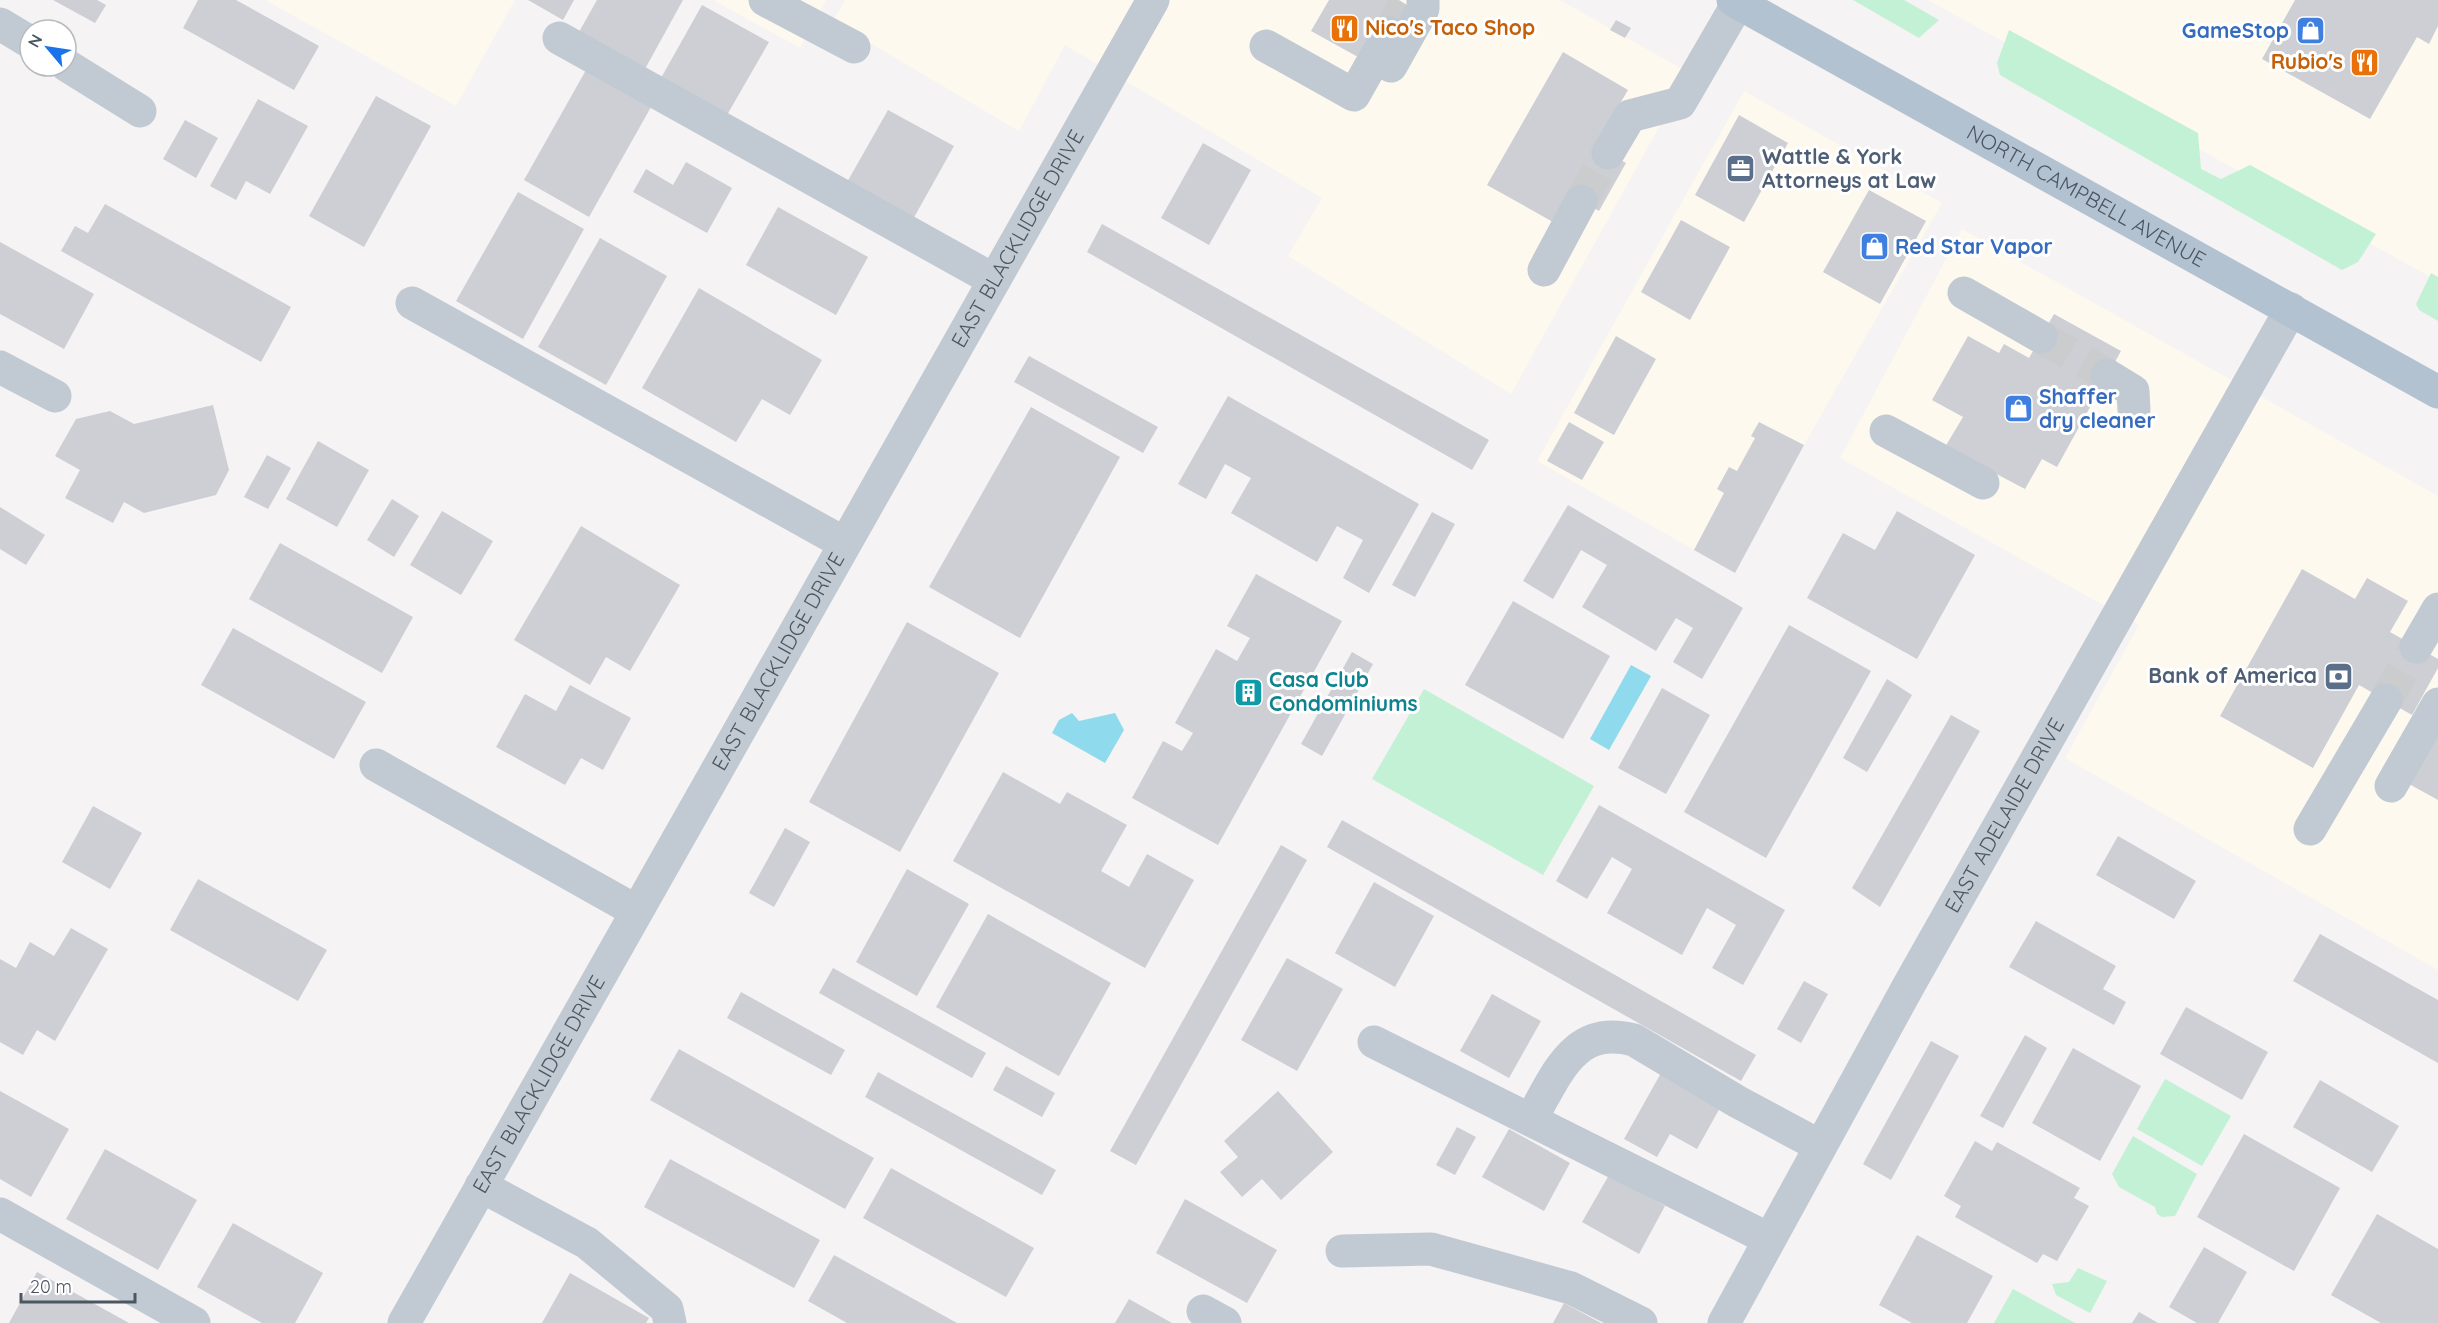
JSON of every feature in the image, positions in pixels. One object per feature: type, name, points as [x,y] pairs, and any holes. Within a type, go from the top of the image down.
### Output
[{"type":"main road","name":"NORTH CAMPBELL AVENUE","points":[[1735,1],[2438,392]]},
{"type":"street","points":[[765,0],[854,47]]},
{"type":"street","name":"EAST BLACKLIDGE DRIVE","points":[[404,1323],[1153,0]]},
{"type":"street","points":[[1354,95],[1388,70],[1423,9],[1412,1]]},
{"type":"street","points":[[1608,153],[1630,116],[1680,103],[1735,1]]},
{"type":"street","points":[[0,24],[18,35]]},
{"type":"street","points":[[1354,95],[1389,33]]},
{"type":"street","points":[[559,38],[994,280]]},
{"type":"street","points":[[1266,46],[1354,95]]},
{"type":"street","points":[[78,72],[140,111]]},
{"type":"street","points":[[1544,270],[1581,201]]},
{"type":"street","points":[[1964,293],[2041,337]]},
{"type":"street","points":[[412,303],[844,543]]},
{"type":"street","name":"EAST ADELAIDE DRIVE","points":[[1724,1323],[1820,1146],[2291,309]]},
{"type":"street","points":[[0,367],[55,396]]},
{"type":"street","points":[[2107,375],[2133,391],[2134,410]]},
{"type":"street","points":[[1886,431],[1983,483]]},
{"type":"street","points":[[2416,647],[2438,609]]},
{"type":"street","points":[[2310,830],[2386,700]]},
{"type":"street","points":[[2391,786],[2438,704]]},
{"type":"street","points":[[376,765],[636,911]]},
{"type":"street","points":[[1531,1119],[1561,1069],[1578,1047],[1594,1039],[1609,1036],[1624,1037],[1634,1040],[1738,1102],[1820,1146]]},
{"type":"street","points":[[1374,1042],[1769,1239]]},
{"type":"street","points":[[481,1185],[587,1243],[667,1309],[670,1323]]},
{"type":"street","points":[[0,1214],[194,1323]]},
{"type":"street","points":[[1342,1251],[1431,1249],[1570,1288],[1641,1323]]},
{"type":"shaded area","points":[[265,0],[515,0],[456,106]]},
{"type":"shaded area","points":[[713,0],[826,0],[800,48]]},
{"type":"shaded area","points":[[845,0],[1560,0],[1689,73],[1511,394],[1288,256],[1322,198],[1065,45],[1019,131],[833,21]]},
{"type":"shaded area","points":[[1928,0],[2438,0],[2438,281]]},
{"type":"shaded area","points":[[1744,91],[1942,203],[1804,445],[1735,573],[1537,461]]},
{"type":"shaded area","points":[[1962,229],[2438,496],[2438,970],[2065,758],[2139,625],[1840,458]]},
{"type":"green space","points":[[1853,0],[1904,0],[1939,20],[1919,38]]},
{"type":"green space","points":[[2009,30],[2198,133],[2201,169],[2221,179],[2250,165],[2376,234],[2358,262],[2342,270],[2000,75],[1997,63]]},
{"type":"green space","points":[[2431,273],[2438,277],[2438,321],[2419,310],[2416,304]]},
{"type":"green space","points":[[1424,689],[1594,786],[1543,875],[1372,779]]},
{"type":"green space","points":[[2165,1079],[2231,1116],[2202,1166],[2137,1129]]},
{"type":"green space","points":[[2133,1136],[2197,1174],[2175,1216],[2162,1217],[2157,1214],[2155,1207],[2119,1187],[2112,1174]]},
{"type":"green space","points":[[2078,1268],[2107,1281],[2090,1313],[2056,1295],[2052,1284],[2069,1282]]},
{"type":"green space","points":[[2013,1289],[2075,1323],[1994,1323]]},
{"type":"water","points":[[1631,665],[1651,676],[1609,750],[1590,739]]},
{"type":"water","points":[[1072,713],[1079,721],[1115,713],[1124,730],[1105,763],[1052,733],[1059,720]]},
{"type":"building","points":[[53,0],[97,0],[106,5],[95,23]]},
{"type":"building","points":[[198,0],[236,0],[319,46],[294,90],[183,28]]},
{"type":"building","points":[[528,0],[574,0],[563,20]]},
{"type":"building","points":[[597,0],[683,0],[645,69],[579,32]]},
{"type":"building","name":"Nico's Taco Shop","points":[[1329,0],[1399,0],[1415,10],[1358,57],[1311,31]]},
{"type":"building","points":[[2295,0],[2438,0],[2438,26],[2429,44],[2417,37],[2370,119],[2262,59]]},
{"type":"building","points":[[702,5],[769,42],[727,115],[661,78]]},
{"type":"building","points":[[1616,20],[1631,28],[1625,38],[1610,30]]},
{"type":"building","points":[[1563,52],[1628,90],[1595,146],[1626,163],[1599,211],[1568,194],[1553,222],[1487,185]]},
{"type":"building","points":[[586,70],[651,107],[589,217],[524,180]]},
{"type":"building","points":[[376,96],[431,126],[364,247],[309,216]]},
{"type":"building","points":[[258,99],[308,126],[270,194],[246,181],[236,200],[210,186]]},
{"type":"building","points":[[888,110],[954,146],[912,221],[846,184]]},
{"type":"building","name":"Wattle & York Attorneys at Law","points":[[1739,115],[1788,143],[1744,222],[1695,195]]},
{"type":"building","points":[[185,120],[218,138],[196,178],[163,159]]},
{"type":"building","points":[[1203,143],[1251,170],[1209,245],[1161,218]]},
{"type":"building","points":[[686,162],[732,188],[707,233],[633,192],[646,169],[673,185]]},
{"type":"building","name":"Red Star Vapor","points":[[1869,190],[1926,221],[1880,304],[1823,272]]},
{"type":"building","points":[[518,192],[584,229],[523,339],[456,301]]},
{"type":"building","points":[[105,204],[291,307],[261,362],[61,251],[75,226],[88,233]]},
{"type":"building","points":[[778,207],[868,257],[836,315],[746,265]]},
{"type":"building","points":[[1681,220],[1730,247],[1690,320],[1641,292]]},
{"type":"building","points":[[1102,224],[1489,440],[1472,470],[1087,252]]},
{"type":"building","points":[[600,238],[667,276],[606,385],[538,347]]},
{"type":"building","points":[[0,242],[94,294],[64,349],[0,314]]},
{"type":"building","points":[[699,288],[822,360],[790,415],[762,399],[736,442],[642,388]]},
{"type":"building","name":"Shaffer dry cleaner","points":[[2054,314],[2121,351],[2057,467],[2042,459],[2025,489],[1945,447],[1963,417],[1932,400],[1968,336],[1999,353],[2004,344],[2029,358]]},
{"type":"building","points":[[1616,336],[1656,359],[1614,435],[1574,413]]},
{"type":"building","points":[[1029,356],[1158,427],[1143,453],[1014,382]]},
{"type":"building","points":[[1228,396],[1419,504],[1369,593],[1343,578],[1363,540],[1337,526],[1317,562],[1231,513],[1251,478],[1225,464],[1206,499],[1178,484]]},
{"type":"building","points":[[213,405],[229,470],[216,495],[144,513],[124,502],[113,523],[65,498],[80,470],[55,456],[76,419],[110,411],[134,424]]},
{"type":"building","points":[[1031,407],[1120,457],[1020,638],[929,587]]},
{"type":"building","points":[[1569,422],[1604,442],[1582,480],[1547,461]]},
{"type":"building","points":[[1759,422],[1804,445],[1735,573],[1694,550],[1724,493],[1717,489],[1729,467],[1737,471],[1755,438],[1751,436]]},
{"type":"building","points":[[318,441],[369,470],[337,527],[286,499]]},
{"type":"building","points":[[267,455],[291,468],[268,509],[244,497]]},
{"type":"building","points":[[392,499],[419,516],[394,557],[367,540]]},
{"type":"building","points":[[1568,505],[1743,608],[1702,679],[1673,662],[1693,628],[1676,618],[1656,651],[1582,607],[1607,565],[1581,550],[1553,599],[1523,581]]},
{"type":"building","points":[[0,507],[45,535],[26,565],[0,549]]},
{"type":"building","points":[[442,511],[493,541],[461,595],[410,565]]},
{"type":"building","points":[[1897,511],[1975,555],[1917,659],[1807,598],[1843,533],[1875,550]]},
{"type":"building","points":[[1432,512],[1455,524],[1415,597],[1392,585]]},
{"type":"building","points":[[581,526],[680,585],[630,671],[606,657],[590,685],[514,640]]},
{"type":"building","points":[[280,543],[413,617],[382,673],[249,599]]},
{"type":"building","name":"Bank of America","points":[[2302,569],[2355,599],[2367,578],[2408,601],[2390,632],[2438,659],[2438,668],[2412,715],[2359,685],[2313,768],[2220,716]]},
{"type":"building","name":"Casa Club Condominiums","points":[[1256,574],[1342,621],[1218,845],[1132,798],[1163,741],[1182,751],[1193,733],[1175,723],[1216,649],[1237,661],[1250,638],[1227,626]]},
{"type":"building","name":"Casa Club Condominiums","points":[[1513,601],[1610,656],[1563,739],[1465,685]]},
{"type":"building","points":[[907,622],[999,673],[900,852],[809,802]]},
{"type":"building","points":[[1789,625],[1871,671],[1766,858],[1684,812]]},
{"type":"building","points":[[233,628],[366,702],[334,759],[201,685]]},
{"type":"building","points":[[1352,652],[1373,664],[1322,756],[1301,744]]},
{"type":"building","points":[[1887,679],[1912,695],[1867,772],[1843,758]]},
{"type":"building","points":[[570,685],[631,718],[603,770],[581,758],[565,785],[496,747],[525,694],[556,711]]},
{"type":"building","points":[[1662,688],[1710,715],[1666,794],[1618,768]]},
{"type":"building","points":[[1951,715],[1980,731],[1880,907],[1852,888]]},
{"type":"building","points":[[2438,732],[2438,800],[2409,784]]},
{"type":"building","points":[[1003,772],[1060,804],[1067,792],[1127,825],[1101,871],[1129,887],[1147,854],[1194,880],[1145,968],[953,861]]},
{"type":"building","points":[[1599,805],[1785,910],[1743,985],[1712,968],[1736,925],[1707,908],[1682,955],[1607,913],[1632,869],[1612,857],[1587,899],[1556,881]]},
{"type":"building","points":[[93,806],[142,833],[110,889],[62,862]]},
{"type":"building","points":[[1342,820],[1756,1055],[1741,1081],[1327,847]]},
{"type":"building","points":[[785,828],[810,842],[774,907],[749,893]]},
{"type":"building","points":[[2118,836],[2196,881],[2174,919],[2096,875]]},
{"type":"building","points":[[1281,845],[1307,860],[1136,1165],[1110,1151]]},
{"type":"building","points":[[907,869],[969,904],[917,996],[856,962]]},
{"type":"building","points":[[198,879],[327,950],[298,1001],[170,930]]},
{"type":"building","points":[[1374,882],[1434,916],[1395,987],[1335,953]]},
{"type":"building","points":[[988,914],[1111,983],[1059,1076],[936,1007]]},
{"type":"building","points":[[2036,921],[2116,966],[2103,989],[2126,1002],[2114,1025],[2009,967]]},
{"type":"building","points":[[71,928],[108,949],[55,1041],[37,1030],[23,1055],[0,1042],[0,959],[16,968],[30,942],[54,956]]},
{"type":"building","points":[[2320,934],[2438,1000],[2438,1063],[2293,981]]},
{"type":"building","points":[[1287,958],[1343,989],[1297,1071],[1241,1040]]},
{"type":"building","points":[[833,968],[986,1053],[972,1078],[819,993]]},
{"type":"building","points":[[1804,981],[1828,994],[1801,1043],[1777,1029]]},
{"type":"building","points":[[741,992],[845,1050],[831,1075],[727,1018]]},
{"type":"building","points":[[1492,994],[1541,1021],[1509,1078],[1460,1051]]},
{"type":"building","points":[[2186,1007],[2268,1052],[2242,1100],[2160,1054]]},
{"type":"building","points":[[2025,1035],[2047,1048],[2003,1128],[1980,1116]]},
{"type":"building","points":[[1931,1041],[1959,1056],[1891,1180],[1863,1164]]},
{"type":"building","points":[[2073,1048],[2141,1086],[2100,1161],[2032,1123]]},
{"type":"building","points":[[679,1049],[874,1158],[845,1209],[650,1100]]},
{"type":"building","points":[[1006,1066],[1055,1093],[1042,1117],[993,1090]]},
{"type":"building","points":[[878,1072],[1056,1170],[1042,1195],[865,1097]]},
{"type":"building","points":[[1661,1073],[1721,1106],[1697,1149],[1670,1134],[1657,1157],[1624,1139]]},
{"type":"building","points":[[2320,1080],[2399,1126],[2372,1172],[2293,1127]]},
{"type":"building","points":[[0,1091],[69,1129],[31,1197],[0,1179]]},
{"type":"building","points":[[1278,1091],[1333,1152],[1281,1200],[1262,1179],[1242,1197],[1220,1172],[1238,1157],[1224,1141]]},
{"type":"building","points":[[1457,1127],[1476,1137],[1455,1175],[1436,1165]]},
{"type":"building","points":[[1509,1129],[1570,1163],[1544,1211],[1482,1177]]},
{"type":"building","points":[[2244,1134],[2340,1188],[2294,1271],[2197,1217]]},
{"type":"building","points":[[1975,1141],[1992,1151],[1997,1142],[2080,1188],[2074,1198],[2089,1206],[2057,1261],[2043,1254],[2037,1263],[1955,1217],[1961,1206],[1944,1196]]},
{"type":"building","points":[[105,1149],[197,1200],[158,1270],[66,1219]]},
{"type":"building","points":[[670,1159],[820,1240],[794,1288],[644,1207]]},
{"type":"building","points":[[891,1168],[1034,1248],[1006,1297],[863,1218]]},
{"type":"building","points":[[1609,1175],[1665,1206],[1639,1254],[1582,1222]]},
{"type":"building","points":[[1185,1199],[1277,1250],[1247,1303],[1156,1253]]},
{"type":"building","points":[[2377,1214],[2438,1249],[2438,1323],[2381,1323],[2331,1295]]},
{"type":"building","points":[[233,1223],[323,1273],[295,1323],[262,1323],[197,1287]]},
{"type":"building","points":[[1917,1235],[1993,1276],[1967,1323],[1912,1323],[1879,1305]]},
{"type":"building","points":[[2204,1247],[2247,1272],[2218,1323],[2197,1323],[2169,1307]]},
{"type":"building","points":[[834,1255],[957,1323],[847,1323],[808,1301]]},
{"type":"building","points":[[37,1272],[129,1323],[9,1323]]},
{"type":"building","points":[[570,1273],[649,1318],[646,1323],[542,1323]]},
{"type":"building","points":[[1129,1299],[1172,1323],[1115,1323]]},
{"type":"building","points":[[1564,1303],[1601,1323],[1553,1323]]},
{"type":"building","points":[[2139,1312],[2158,1323],[2132,1323]]},
{"type":"tunnel","points":[[1389,33],[1405,3]]},
{"type":"tunnel","points":[[1581,201],[1608,153]]},
{"type":"tunnel","points":[[2041,337],[2107,375]]},
{"type":"tunnel","points":[[2386,700],[2416,647]]},
{"type":"place","name":"Nico's Taco Shop","points":[[1344,28]]},
{"type":"place","name":"GameStop","points":[[2310,31]]},
{"type":"place","name":"Rubio's","points":[[2364,62]]},
{"type":"place","name":"Wattle & York Attorneys at Law","points":[[1741,169]]},
{"type":"place","name":"Red Star Vapor","points":[[1874,247]]},
{"type":"place","name":"Shaffer dry cleaner","points":[[2018,409]]},
{"type":"place","name":"Bank of America","points":[[2338,676]]},
{"type":"place","name":"Casa Club Condominiums","points":[[1248,692]]}]
